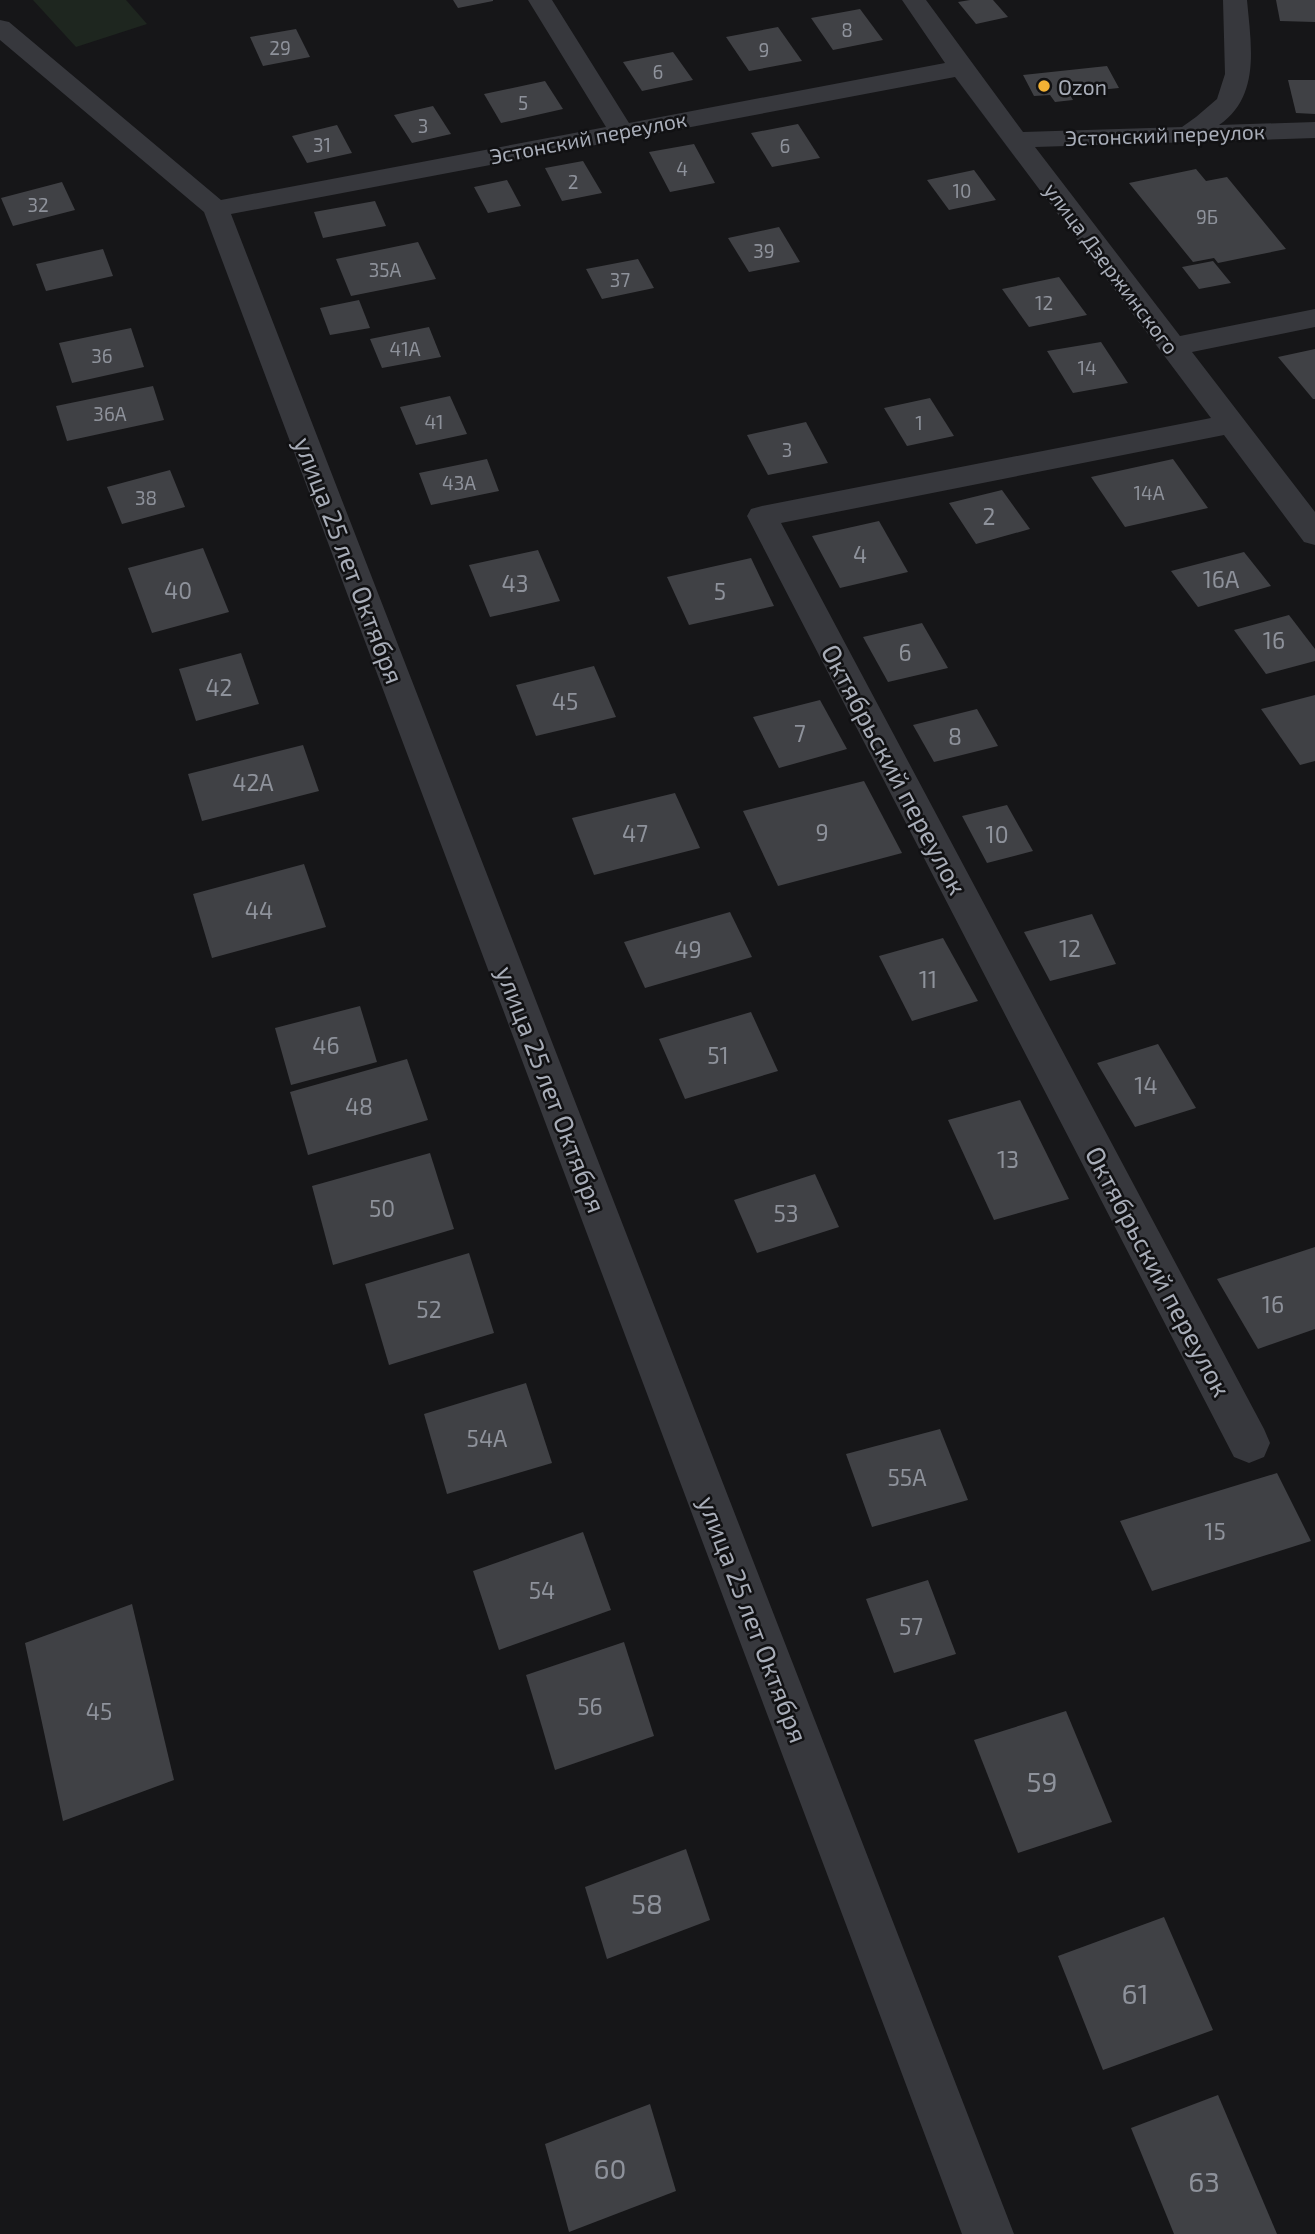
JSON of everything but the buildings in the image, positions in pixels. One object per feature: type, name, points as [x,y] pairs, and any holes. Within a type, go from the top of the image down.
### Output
[{"type":"street","points":[[540,0],[621,131]]},
{"type":"street","name":"улица Дзержинского","points":[[914,0],[1015,140],[1315,534]]},
{"type":"street","points":[[1191,132],[1220,111],[1236,88],[1239,63],[1235,0]]},
{"type":"street","name":"улица 25 лет Октября","points":[[0,27],[216,209],[988,2234]]},
{"type":"street","name":"Эстонский переулок","points":[[216,209],[961,68]]},
{"type":"street","name":"Эстонский переулок","points":[[1015,140],[1191,132],[1315,130]]},
{"type":"street","points":[[1172,347],[1315,318]]},
{"type":"street","name":"Октябрьский переулок","points":[[1229,424],[762,516],[1249,1443]]},
{"type":"shaded area","points":[[33,0],[126,0],[147,24],[76,47]]},
{"type":"place","name":"Ozon","points":[[1044,86]]}]
